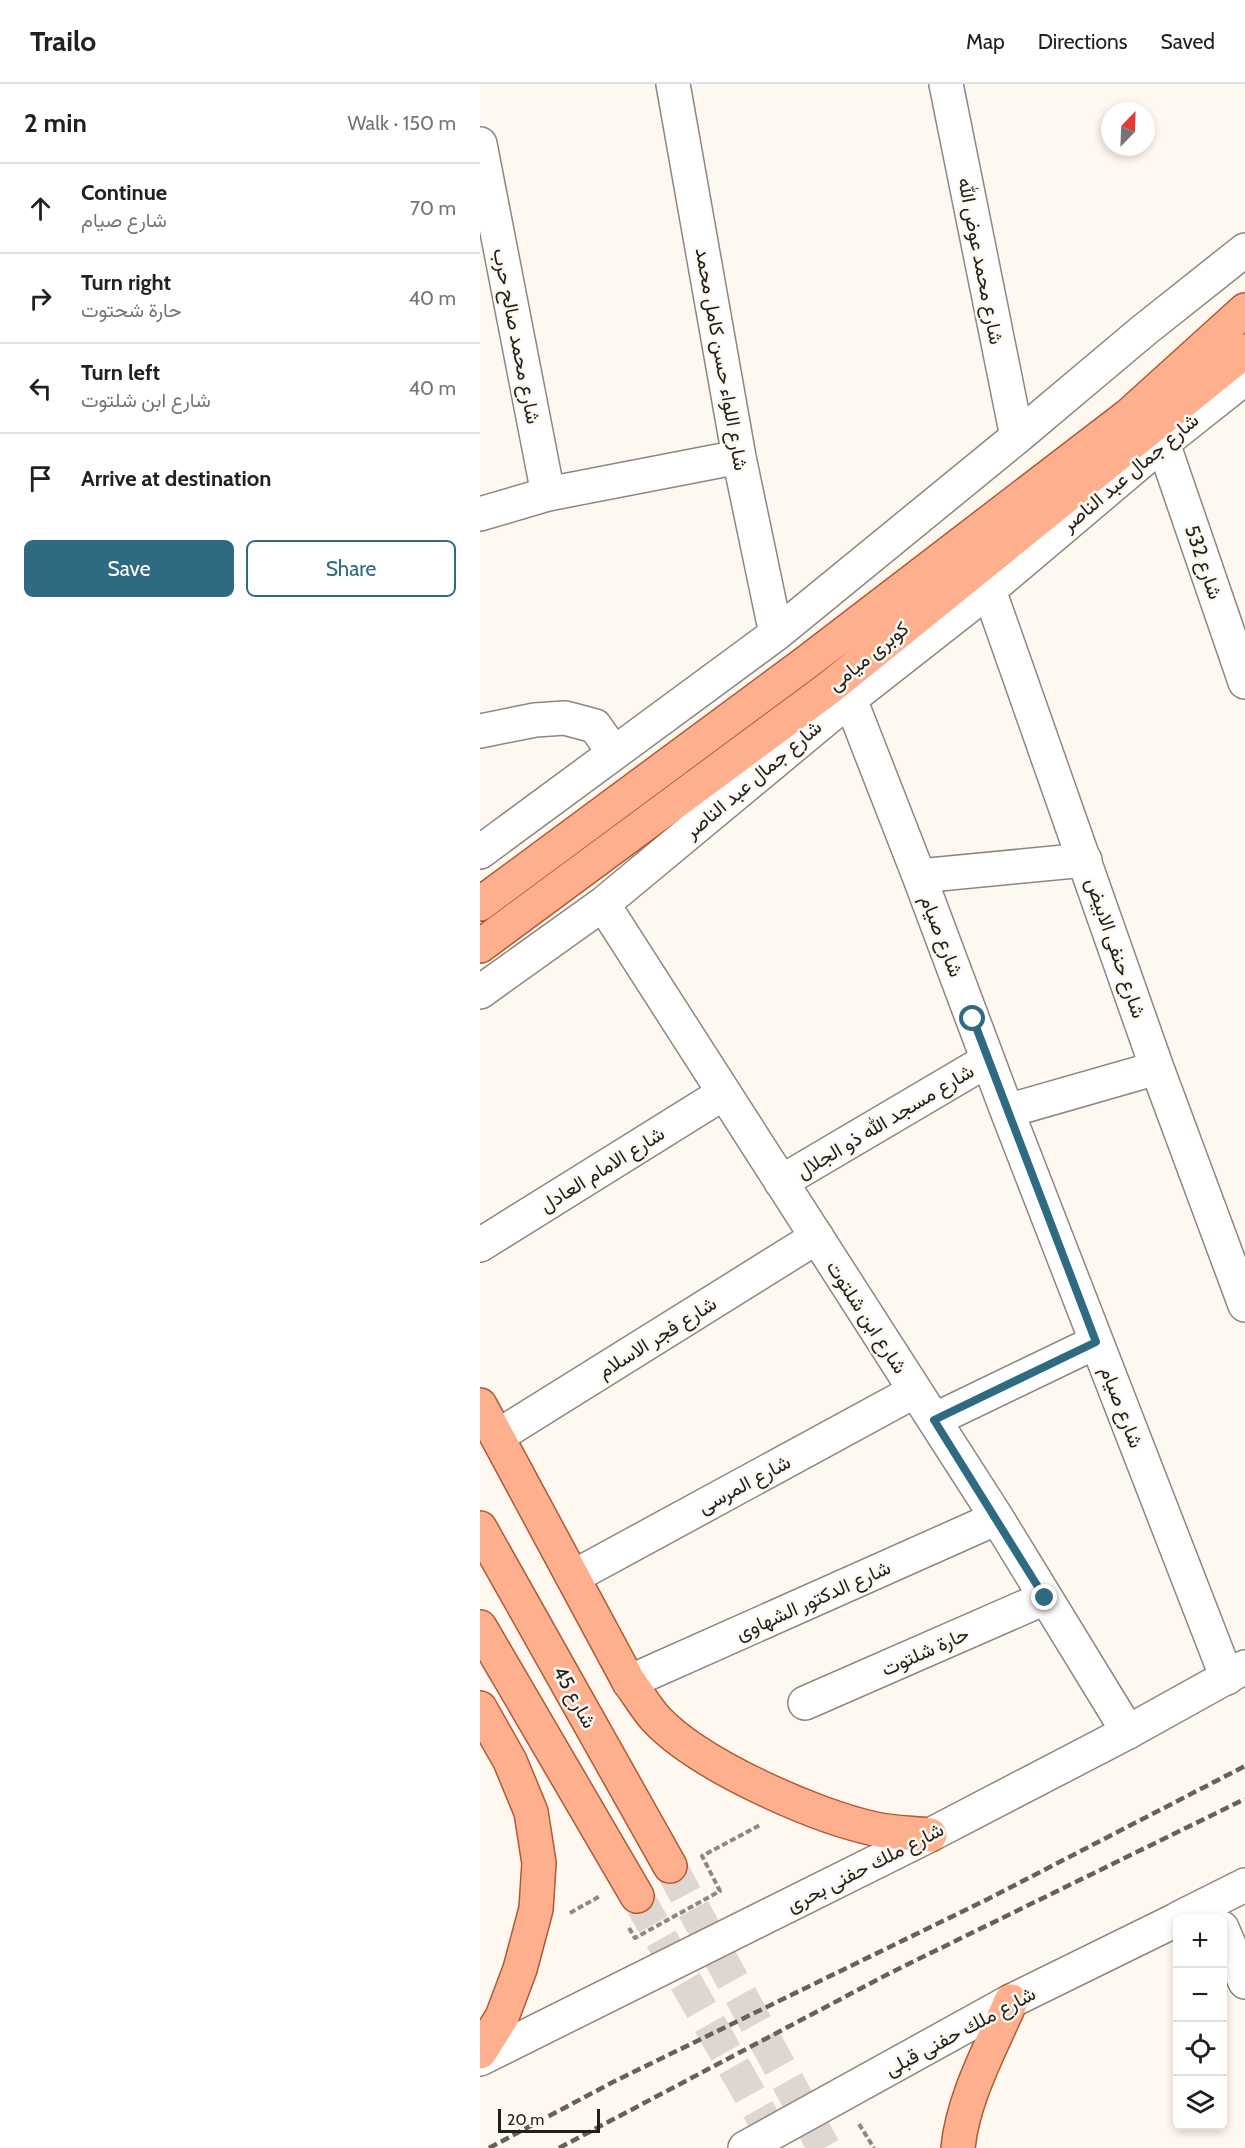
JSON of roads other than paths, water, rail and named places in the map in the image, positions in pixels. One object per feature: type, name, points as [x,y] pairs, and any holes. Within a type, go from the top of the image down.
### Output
[{"type":"main road","name":"كوبرى ميامى","points":[[480,904],[816,655],[1146,430],[1245,310]]},
{"type":"main road","name":"كوبرى ميامى","points":[[480,946],[829,688],[1245,351]]},
{"type":"main road","points":[[480,1405],[629,1682],[657,1719],[684,1743],[727,1771],[826,1815],[876,1830],[930,1835]]},
{"type":"main road","name":"شارع 45","points":[[480,1528],[670,1866]]},
{"type":"main road","points":[[480,1627],[638,1896]]},
{"type":"main road","points":[[480,1708],[510,1761],[531,1812],[539,1863],[536,1909],[520,1969],[502,2017],[480,2052]]},
{"type":"main road","points":[[958,2148],[960,2132],[976,2080],[1011,2001]]},
{"type":"street","name":"شارع اللواء حسن كامل محمد","points":[[673,84],[739,457],[776,634]]},
{"type":"street","name":"شارع محمد عوض الله","points":[[946,84],[1017,437]]},
{"type":"street","name":"شارع محمد صالح حرب","points":[[480,144],[548,494]]},
{"type":"street","points":[[480,852],[776,634],[1143,331],[1245,250]]},
{"type":"street","name":"شارع جمال عبد الناصر","points":[[480,992],[603,904],[850,699],[989,590],[1146,430],[1245,378]]},
{"type":"street","name":"شارع 532","points":[[1146,430],[1245,682]]},
{"type":"street","points":[[480,514],[548,494],[739,457]]},
{"type":"street","name":"شارع حنفى الابيض","points":[[989,590],[1157,1068],[1245,1305]]},
{"type":"street","name":"شارع صيام","points":[[850,699],[1096,1342],[1236,1672]]},
{"type":"street","points":[[480,731],[535,720],[565,718],[595,726],[614,753]]},
{"type":"street","points":[[919,876],[1085,860]]},
{"type":"street","name":"شارع ابن شلتوت","points":[[603,904],[997,1518],[1128,1732]]},
{"type":"street","name":"شارع مسجد الله ذو الجلال","points":[[782,1182],[988,1060]]},
{"type":"street","points":[[1007,1111],[1157,1068]]},
{"type":"street","name":"شارع الامام العادل","points":[[480,1245],[724,1093]]},
{"type":"street","name":"شارع فجر الاسلام","points":[[498,1436],[817,1238]]},
{"type":"street","points":[[934,1420],[1096,1342]]},
{"type":"street","name":"شارع المرسى","points":[[573,1577],[915,1391]]},
{"type":"street","name":"شارع الدكتور الشهاوى","points":[[629,1682],[997,1518]]},
{"type":"street","name":"حارة شلتوت","points":[[806,1703],[1045,1598]]},
{"type":"street","name":"شارع ملك حفنى بحرى","points":[[480,2059],[930,1835],[1128,1732],[1236,1672]]},
{"type":"street","name":"شارع ملك حفنى قبلى","points":[[1220,1914],[1245,1886]]},
{"type":"street","name":"شارع ملك حفنى قبلى","points":[[745,2148],[1011,2001],[1173,1921]]},
{"type":"street","points":[[1227,1938],[1245,1982]]},
{"type":"tunnel","points":[[670,1866],[824,2148]]},
{"type":"tunnel","points":[[637,1896],[780,2148]]},
{"type":"railway","points":[[489,2148],[613,2082],[988,1899],[1245,1766]]},
{"type":"railway","points":[[559,2148],[890,1973],[1245,1799]]}]
